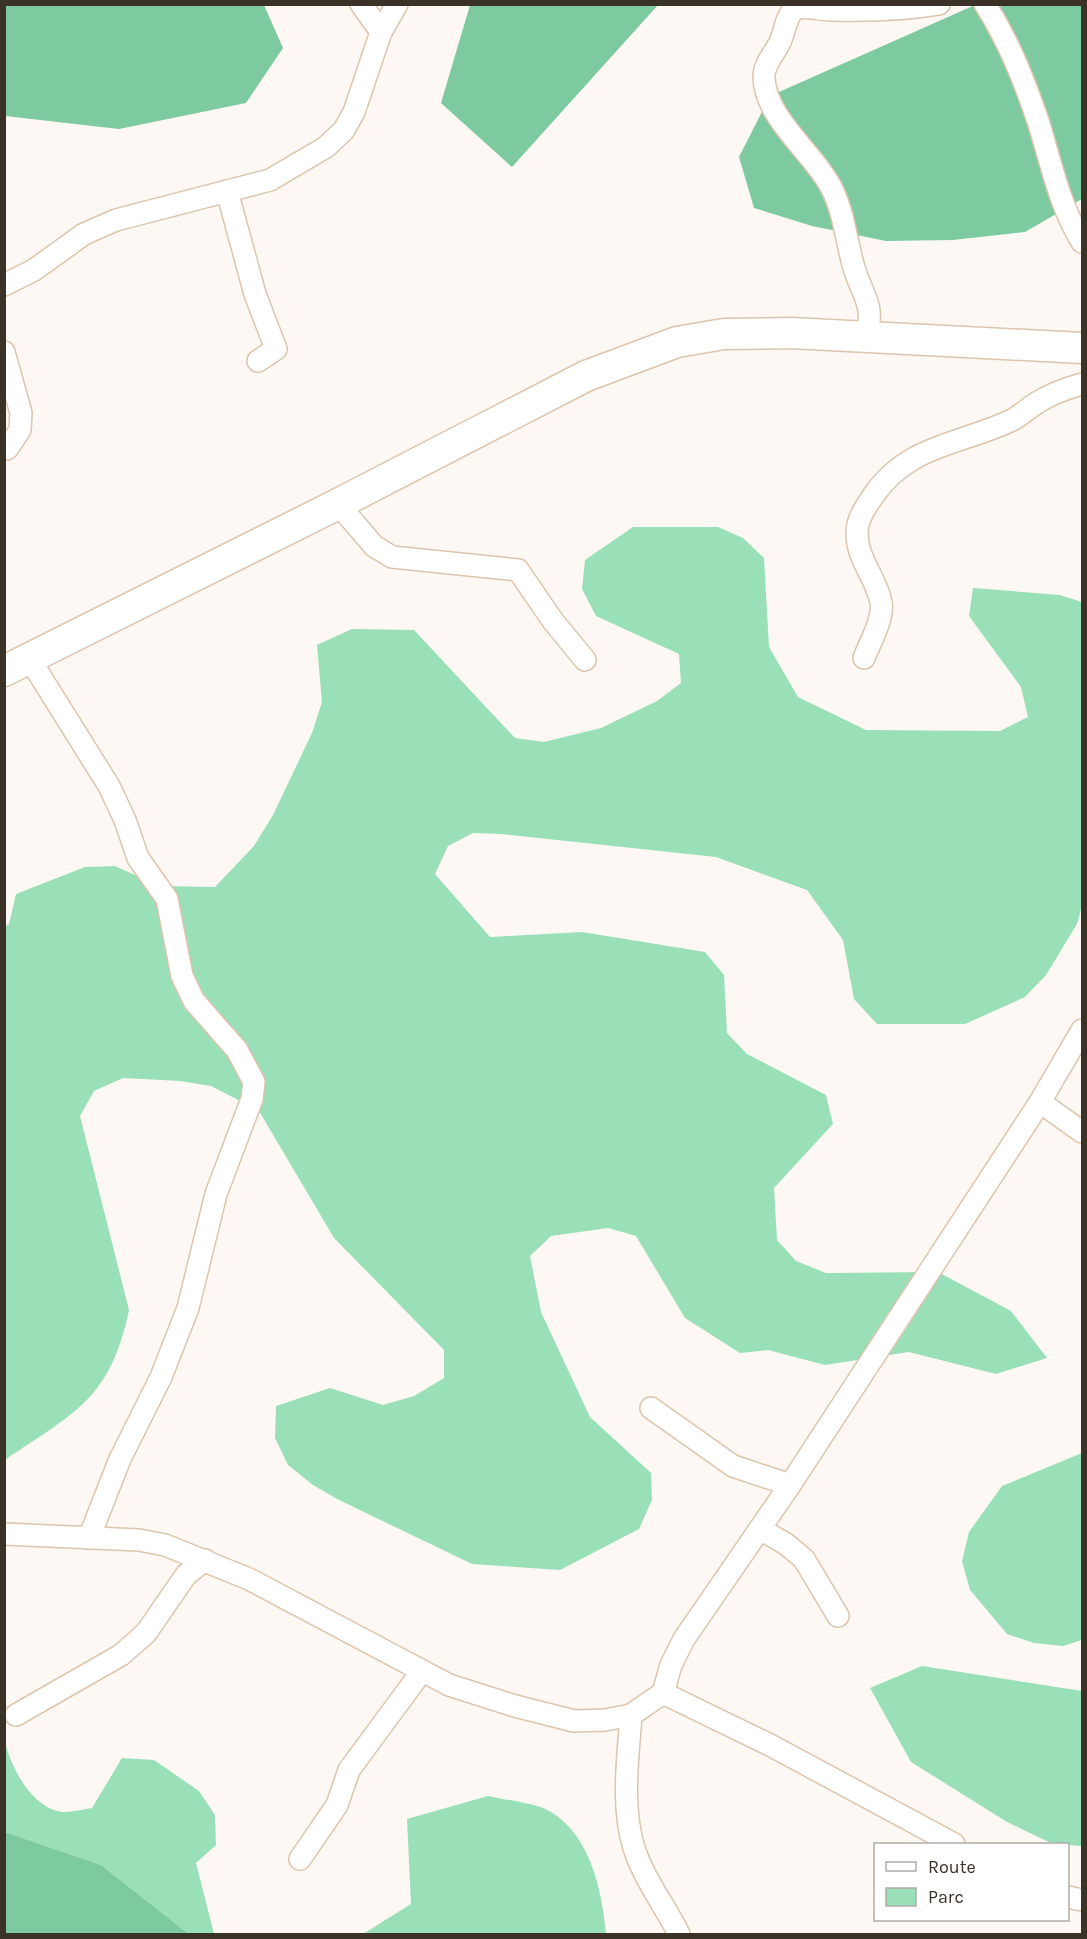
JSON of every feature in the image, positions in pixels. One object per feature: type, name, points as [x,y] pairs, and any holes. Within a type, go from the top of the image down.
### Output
[{"type":"highway","points":[[17,664],[338,504],[586,376],[677,342],[724,334],[866,336],[1083,348]]},
{"type":"street","points":[[361,4],[381,33]]},
{"type":"street","points":[[4,285],[34,270],[84,234],[116,220],[270,180],[326,147],[344,130],[362,92],[381,33],[397,4]]},
{"type":"street","points":[[866,336],[870,304],[855,272],[841,212],[831,186],[782,122],[770,96],[764,75],[768,61],[777,50],[794,9],[828,7],[913,9],[939,4]]},
{"type":"street","points":[[985,4],[1009,42],[1038,121],[1056,185],[1083,242]]},
{"type":"street","points":[[227,191],[251,284],[276,349],[258,361]]},
{"type":"street","points":[[4,352],[21,413],[20,430],[7,449]]},
{"type":"street","points":[[864,658],[881,614],[881,602],[859,554],[857,532],[862,512],[879,487],[899,466],[932,447],[993,428],[1013,419],[1040,401],[1083,384]]},
{"type":"street","points":[[338,504],[374,546],[392,557],[518,570],[553,621],[585,660]]},
{"type":"street","points":[[17,664],[110,786],[138,858],[166,899],[182,976],[194,1001],[237,1050],[254,1082],[252,1099],[216,1194],[188,1308],[161,1377],[120,1460],[89,1538]]},
{"type":"street","points":[[4,1534],[139,1540],[165,1545],[205,1560],[317,1614],[449,1685],[574,1721],[605,1720],[631,1714],[663,1694],[671,1665],[684,1639],[790,1485],[1040,1102],[1083,1030]]},
{"type":"street","points":[[1040,1102],[1083,1132]]},
{"type":"street","points":[[651,1408],[733,1466],[790,1485]]},
{"type":"street","points":[[760,1529],[786,1544],[804,1559],[838,1616]]},
{"type":"street","points":[[16,1715],[121,1655],[146,1633],[186,1575],[205,1560]]},
{"type":"street","points":[[300,1859],[337,1805],[349,1770],[422,1671]]},
{"type":"street","points":[[663,1694],[770,1745],[950,1843]]},
{"type":"street","points":[[631,1714],[626,1785],[634,1849],[649,1881],[680,1935]]},
{"type":"green space","points":[[5,4],[264,5],[283,48],[246,103],[119,129],[5,116]]},
{"type":"green space","points":[[470,4],[658,5],[512,167],[441,103]]},
{"type":"green space","points":[[975,5],[1082,5],[1082,199],[1025,232],[953,240],[886,241],[812,226],[754,208],[739,157],[770,96]]},
{"type":"green space","points":[[633,527],[718,527],[743,538],[764,558],[769,647],[798,697],[866,730],[1000,731],[1028,717],[1021,687],[969,616],[973,588],[1060,595],[1082,602],[1082,905],[1077,924],[1046,975],[1025,997],[965,1024],[877,1024],[854,999],[843,940],[807,890],[716,857],[473,833],[448,846],[435,874],[490,937],[582,932],[705,952],[724,975],[727,1033],[747,1054],[826,1095],[833,1124],[774,1188],[777,1240],[796,1261],[826,1273],[938,1272],[1011,1311],[1047,1358],[996,1374],[909,1352],[825,1365],[768,1350],[740,1353],[685,1318],[636,1236],[608,1228],[551,1236],[530,1256],[541,1312],[590,1417],[651,1473],[652,1500],[639,1529],[560,1570],[472,1564],[337,1499],[313,1485],[288,1465],[275,1438],[276,1406],[330,1388],[383,1405],[414,1396],[444,1378],[444,1350],[334,1238],[252,1099],[242,1102],[211,1086],[180,1081],[123,1078],[94,1091],[80,1116],[129,1310],[121,1340],[111,1365],[100,1384],[86,1401],[51,1429],[5,1460],[4,927],[9,924],[16,894],[85,867],[115,866],[159,886],[215,887],[254,846],[273,815],[312,733],[322,702],[317,645],[352,629],[414,630],[515,738],[544,742],[601,728],[657,701],[681,683],[679,654],[596,616],[582,589],[585,560]]},
{"type":"green space","points":[[1082,1453],[1082,1640],[1063,1646],[1034,1643],[1007,1634],[970,1590],[962,1561],[969,1532],[1002,1486]]},
{"type":"green space","points":[[922,1666],[1082,1691],[1082,1846],[1051,1843],[1007,1822],[911,1762],[870,1688]]},
{"type":"green space","points":[[4,1737],[11,1760],[24,1784],[32,1795],[52,1809],[71,1812],[92,1808],[122,1758],[154,1760],[199,1791],[215,1815],[216,1845],[196,1863],[214,1934],[189,1934],[101,1865],[5,1832]]},
{"type":"green space","points":[[488,1796],[545,1809],[565,1822],[576,1835],[592,1866],[606,1934],[363,1934],[411,1904],[407,1819]]},
{"type":"green space","points":[[5,1832],[101,1865],[189,1934],[5,1934]]}]
